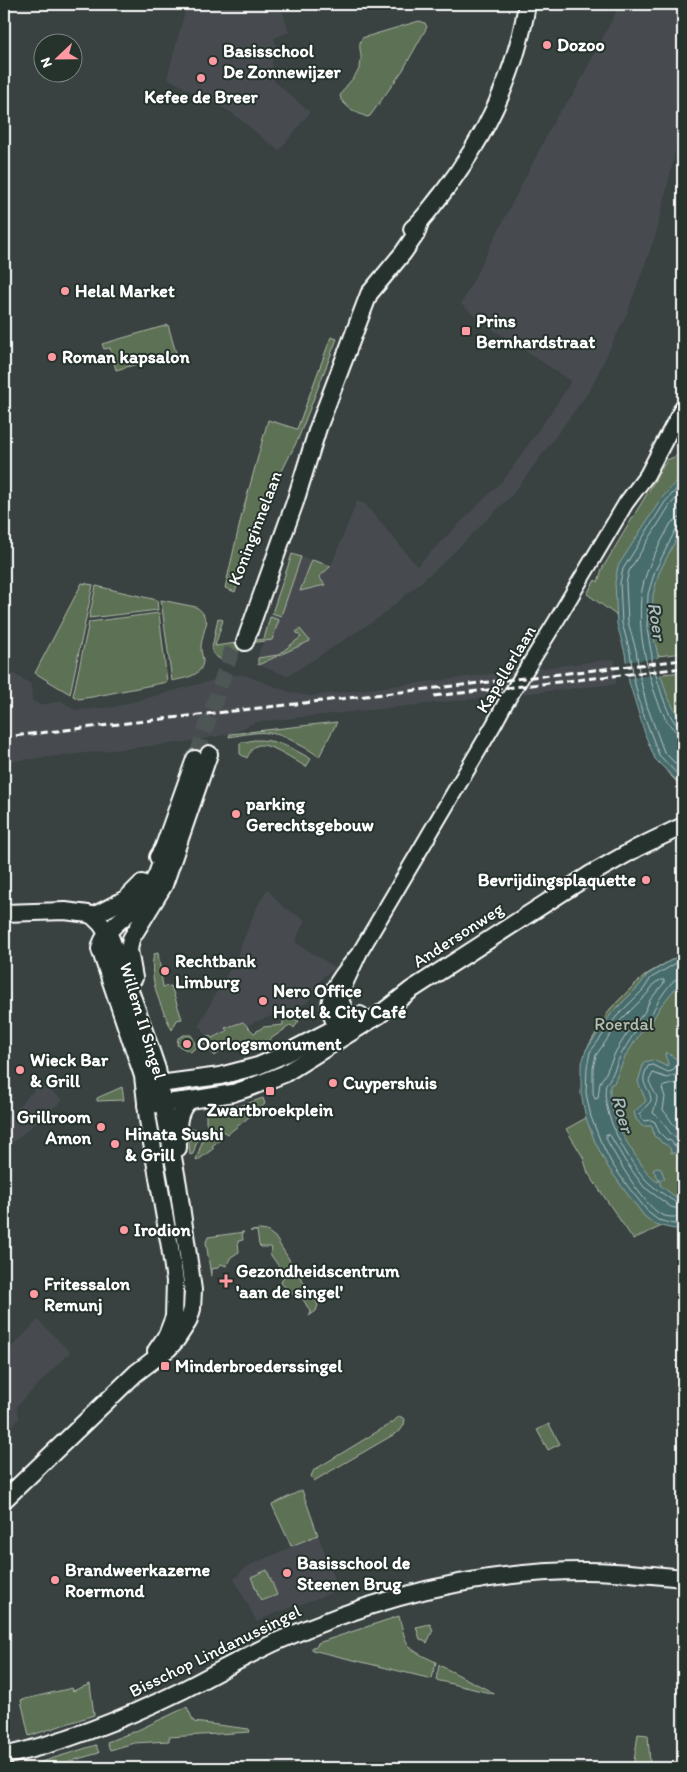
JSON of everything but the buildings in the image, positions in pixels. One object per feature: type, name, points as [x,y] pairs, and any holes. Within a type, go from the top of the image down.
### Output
[{"type":"main road","name":"Koninginnelaan","points":[[240,643],[285,497],[318,428],[370,291],[370,283],[388,255],[420,222],[470,154],[495,109],[515,59],[527,4]]},
{"type":"main road","name":"Willem II Singel","points":[[137,1010],[137,989],[129,956],[129,945],[164,885],[203,754],[163,849]]},
{"type":"main road","name":"Andersonweg","points":[[345,1028],[379,1015],[411,990],[591,874],[637,848],[683,826]]},
{"type":"main road","points":[[4,913],[65,911],[93,916],[126,899],[136,890],[163,849]]},
{"type":"main road","points":[[108,933],[134,908],[148,891],[162,863],[163,849]]},
{"type":"main road","name":"Willem II Singel","points":[[93,916],[108,933],[154,1058],[159,1084]]},
{"type":"main road","name":"Willem II Singel","points":[[108,933],[100,949],[154,1104]]},
{"type":"main road","points":[[154,1104],[233,1093],[271,1080],[300,1065],[345,1028]]},
{"type":"main road","points":[[144,1366],[169,1348],[188,1322],[192,1308],[193,1290],[178,1186],[151,1092],[159,1084],[220,1076],[258,1066],[345,1028]]},
{"type":"main road","points":[[178,1186],[179,1118],[183,1106],[191,1100]]},
{"type":"main road","points":[[4,1500],[144,1366],[161,1345],[170,1329],[174,1317],[175,1281],[159,1184],[154,1104]]},
{"type":"main road","name":"Bisschop Lindanussingel","points":[[4,1756],[52,1743],[119,1720],[179,1692],[276,1642],[328,1620],[396,1598],[458,1583],[542,1573],[606,1572],[683,1578]]},
{"type":"street","name":"Kapellerlaan","points":[[345,1028],[342,994],[360,952],[506,702],[626,503],[647,475],[683,406]]},
{"type":"street","name":"Kapellerlaan","points":[[345,1028],[330,1014],[329,1002],[331,993],[339,979],[360,952]]},
{"type":"shaded area","points":[[187,4],[280,4],[289,32],[274,38],[278,51],[271,53],[274,81],[310,112],[279,151],[232,113],[167,78]]},
{"type":"shaded area","points":[[620,4],[683,4],[683,72],[674,158],[656,234],[628,311],[590,390],[513,494],[443,563],[380,617],[288,676],[258,665],[259,651],[268,629],[266,628],[292,554],[331,566],[357,501],[365,504],[417,566],[505,478],[571,381],[486,325],[461,304],[556,117],[574,93]]},
{"type":"shaded area","points":[[615,659],[616,684],[257,722],[230,734],[186,742],[4,762],[4,668],[31,684],[32,700],[40,705],[62,701],[75,710],[114,707],[232,675],[244,675],[293,693],[310,696]]},
{"type":"shaded area","points":[[267,889],[282,906],[305,920],[295,942],[336,968],[324,976],[307,1003],[207,1040],[202,1028],[198,1027],[234,962],[257,907]]},
{"type":"shaded area","points":[[40,1084],[63,1100],[4,1150],[4,1121]]},
{"type":"shaded area","points":[[38,1320],[70,1352],[17,1406],[19,1419],[4,1435],[4,1355]]},
{"type":"shaded area","name":"Basisschool de Steenen Brug","points":[[318,1535],[337,1584],[331,1587],[332,1593],[276,1613],[257,1622],[234,1579],[246,1567]]},
{"type":"shaded area","points":[[526,1761],[525,1768],[482,1768]]},
{"type":"green space","points":[[419,21],[425,23],[427,27],[403,70],[370,116],[367,117],[347,106],[340,96],[360,67],[360,43],[362,38]]},
{"type":"green space","points":[[168,325],[176,353],[116,370],[110,348],[104,349],[102,344]]},
{"type":"green space","points":[[331,337],[337,339],[298,439],[262,511],[235,592],[225,588],[241,518],[268,420],[297,429]]},
{"type":"green space","points":[[683,453],[683,653],[658,656],[653,639],[651,639],[662,674],[683,672],[683,789],[655,758],[616,615],[587,594],[595,580],[598,582],[602,569],[667,460]]},
{"type":"green space","points":[[292,554],[301,557],[281,616],[272,613]]},
{"type":"green space","points":[[312,560],[331,566],[319,577],[325,585],[300,591]]},
{"type":"green space","points":[[82,583],[93,585],[70,694],[35,673]]},
{"type":"green space","points":[[96,586],[157,600],[158,610],[89,618]]},
{"type":"green space","points":[[161,600],[196,607],[202,612],[207,621],[201,646],[202,666],[196,674],[187,678],[172,681]]},
{"type":"green space","points":[[159,613],[167,682],[79,699],[73,696],[89,622]]},
{"type":"green space","points":[[270,617],[279,620],[272,640],[250,643],[241,647],[231,660],[221,660],[213,654],[212,648],[218,618],[223,620],[215,646],[264,639]]},
{"type":"green space","points":[[300,629],[310,641],[258,665],[258,658],[278,655],[301,637],[296,632]]},
{"type":"green space","points":[[337,722],[319,757],[289,739],[272,733],[229,737],[230,734]]},
{"type":"green space","points":[[254,740],[277,743],[311,759],[306,767],[274,748],[261,745],[253,748],[247,758],[240,754],[240,743]]},
{"type":"green space","points":[[158,953],[163,987],[171,986],[182,1019],[177,1020],[172,1030],[160,1003],[154,983],[154,954]]},
{"type":"green space","points":[[683,953],[683,1227],[662,1226],[633,1239],[588,1173],[583,1157],[566,1129],[586,1118],[586,1050],[610,1009],[647,974]]},
{"type":"green space","points":[[283,1018],[299,1021],[294,1028],[291,1025],[269,1040],[243,1047],[241,1050],[223,1049],[215,1056],[203,1043],[203,1039],[210,1036],[212,1038],[227,1031],[225,1028],[243,1022],[254,1033],[263,1027],[283,1025]]},
{"type":"green space","points":[[184,1035],[191,1035],[195,1041],[195,1048],[191,1052],[177,1045],[178,1038]]},
{"type":"green space","points":[[316,1049],[268,1076],[202,1094],[200,1087],[259,1073]]},
{"type":"green space","points":[[122,1087],[124,1100],[97,1101],[97,1098]]},
{"type":"green space","points":[[263,1098],[265,1104],[228,1134],[206,1123],[206,1113]]},
{"type":"green space","points":[[192,1128],[196,1129],[199,1134],[193,1154],[190,1155],[189,1140]]},
{"type":"green space","points":[[207,1131],[221,1136],[221,1139],[212,1146],[214,1148],[197,1161],[205,1133]]},
{"type":"green space","points":[[260,1230],[267,1231],[275,1237],[318,1305],[316,1311],[309,1316],[311,1313],[300,1294],[296,1297],[281,1283],[287,1274],[286,1270],[280,1268],[270,1254],[271,1247],[261,1247],[257,1231],[250,1231]]},
{"type":"green space","points":[[244,1232],[242,1233],[243,1240],[238,1241],[239,1252],[231,1257],[226,1266],[221,1264],[218,1268],[211,1269],[211,1276],[206,1242],[208,1237]]},
{"type":"green space","points":[[399,1416],[405,1419],[400,1431],[314,1481],[311,1476],[314,1470],[393,1422]]},
{"type":"green space","points":[[549,1424],[560,1444],[548,1450],[537,1430]]},
{"type":"green space","points":[[302,1490],[318,1535],[291,1546],[272,1505]]},
{"type":"green space","points":[[267,1570],[277,1595],[261,1601],[251,1577]]},
{"type":"green space","points":[[399,1616],[409,1646],[436,1662],[432,1679],[312,1650],[312,1647],[317,1646],[318,1643]]},
{"type":"green space","points":[[430,1624],[433,1630],[427,1643],[420,1639],[416,1627]]},
{"type":"green space","points":[[439,1665],[494,1693],[494,1694],[436,1680]]},
{"type":"green space","points":[[90,1684],[94,1715],[29,1736],[21,1700],[72,1688],[73,1691]]},
{"type":"green space","points":[[187,1707],[194,1722],[249,1729],[250,1732],[169,1737],[169,1741],[134,1743],[110,1750],[107,1742]]},
{"type":"green space","points":[[638,1734],[648,1735],[650,1764],[658,1764],[658,1768],[633,1768]]},
{"type":"green space","points":[[96,1745],[99,1753],[46,1768],[38,1768],[35,1764]]},
{"type":"water","points":[[683,474],[683,525],[659,573],[653,595],[652,628],[658,656],[656,660],[667,695],[683,727],[683,787],[655,759],[646,737],[629,682],[625,653],[617,624],[615,582],[618,566],[661,499]]},
{"type":"water","name":"Roerdal","points":[[683,953],[683,979],[660,1007],[652,1021],[639,1035],[625,1057],[614,1083],[610,1085],[614,1116],[628,1145],[650,1176],[658,1182],[659,1179],[653,1170],[661,1169],[665,1179],[660,1179],[660,1185],[677,1198],[683,1199],[683,1228],[674,1229],[656,1225],[645,1217],[608,1167],[595,1142],[586,1118],[581,1094],[581,1066],[586,1050],[612,1013],[639,986],[647,975]]},
{"type":"water","points":[[666,1052],[678,1060],[683,1068],[683,1153],[677,1151],[676,1153],[671,1153],[669,1146],[654,1136],[652,1126],[642,1126],[636,1119],[634,1112],[646,1101],[638,1082],[644,1062],[653,1060],[668,1067]]},
{"type":"pier","points":[[660,658],[664,674],[626,678],[624,662]]},
{"type":"tunnel","points":[[197,755],[234,644]]},
{"type":"railway","points":[[4,737],[683,660]]},
{"type":"railway","points":[[434,696],[683,668]]},
{"type":"place","name":"Dozoo","points":[[547,45]]},
{"type":"place","name":"Basisschool De Zonnewijzer","points":[[213,61]]},
{"type":"place","name":"Kefee de Breer","points":[[201,78]]},
{"type":"place","name":"Helal Market","points":[[65,291]]},
{"type":"place","name":"Prins Bernhardstraat","points":[[466,331]]},
{"type":"place","name":"Roman kapsalon","points":[[52,357]]},
{"type":"place","name":"parking Gerechtsgebouw","points":[[236,814]]},
{"type":"place","name":"Bevrijdingsplaquette","points":[[646,880]]},
{"type":"place","name":"Rechtbank Limburg","points":[[165,971]]},
{"type":"place","name":"Nero Office Hotel & City Café","points":[[263,1001]]},
{"type":"place","name":"Oorlogsmonument","points":[[187,1044]]},
{"type":"place","name":"Wieck Bar & Grill","points":[[20,1070]]},
{"type":"place","name":"Cuypershuis","points":[[333,1083]]},
{"type":"place","name":"Zwartbroekplein","points":[[270,1091]]},
{"type":"place","name":"Grillroom Amon","points":[[101,1127]]},
{"type":"place","name":"Hinata Sushi & Grill","points":[[115,1144]]},
{"type":"place","name":"Irodion","points":[[124,1230]]},
{"type":"place","name":"Gezondheidscentrum 'aan de singel'","points":[[226,1281]]},
{"type":"place","name":"Fritessalon Remunj","points":[[34,1294]]},
{"type":"place","name":"Minderbroederssingel","points":[[165,1366]]},
{"type":"place","name":"Basisschool de Steenen Brug","points":[[287,1573]]},
{"type":"place","name":"Brandweerkazerne Roermond","points":[[55,1580]]},
{"type":"water label","name":"Roer","points":[[657,621]]},
{"type":"water label","name":"Roer","points":[[623,1114]]}]
